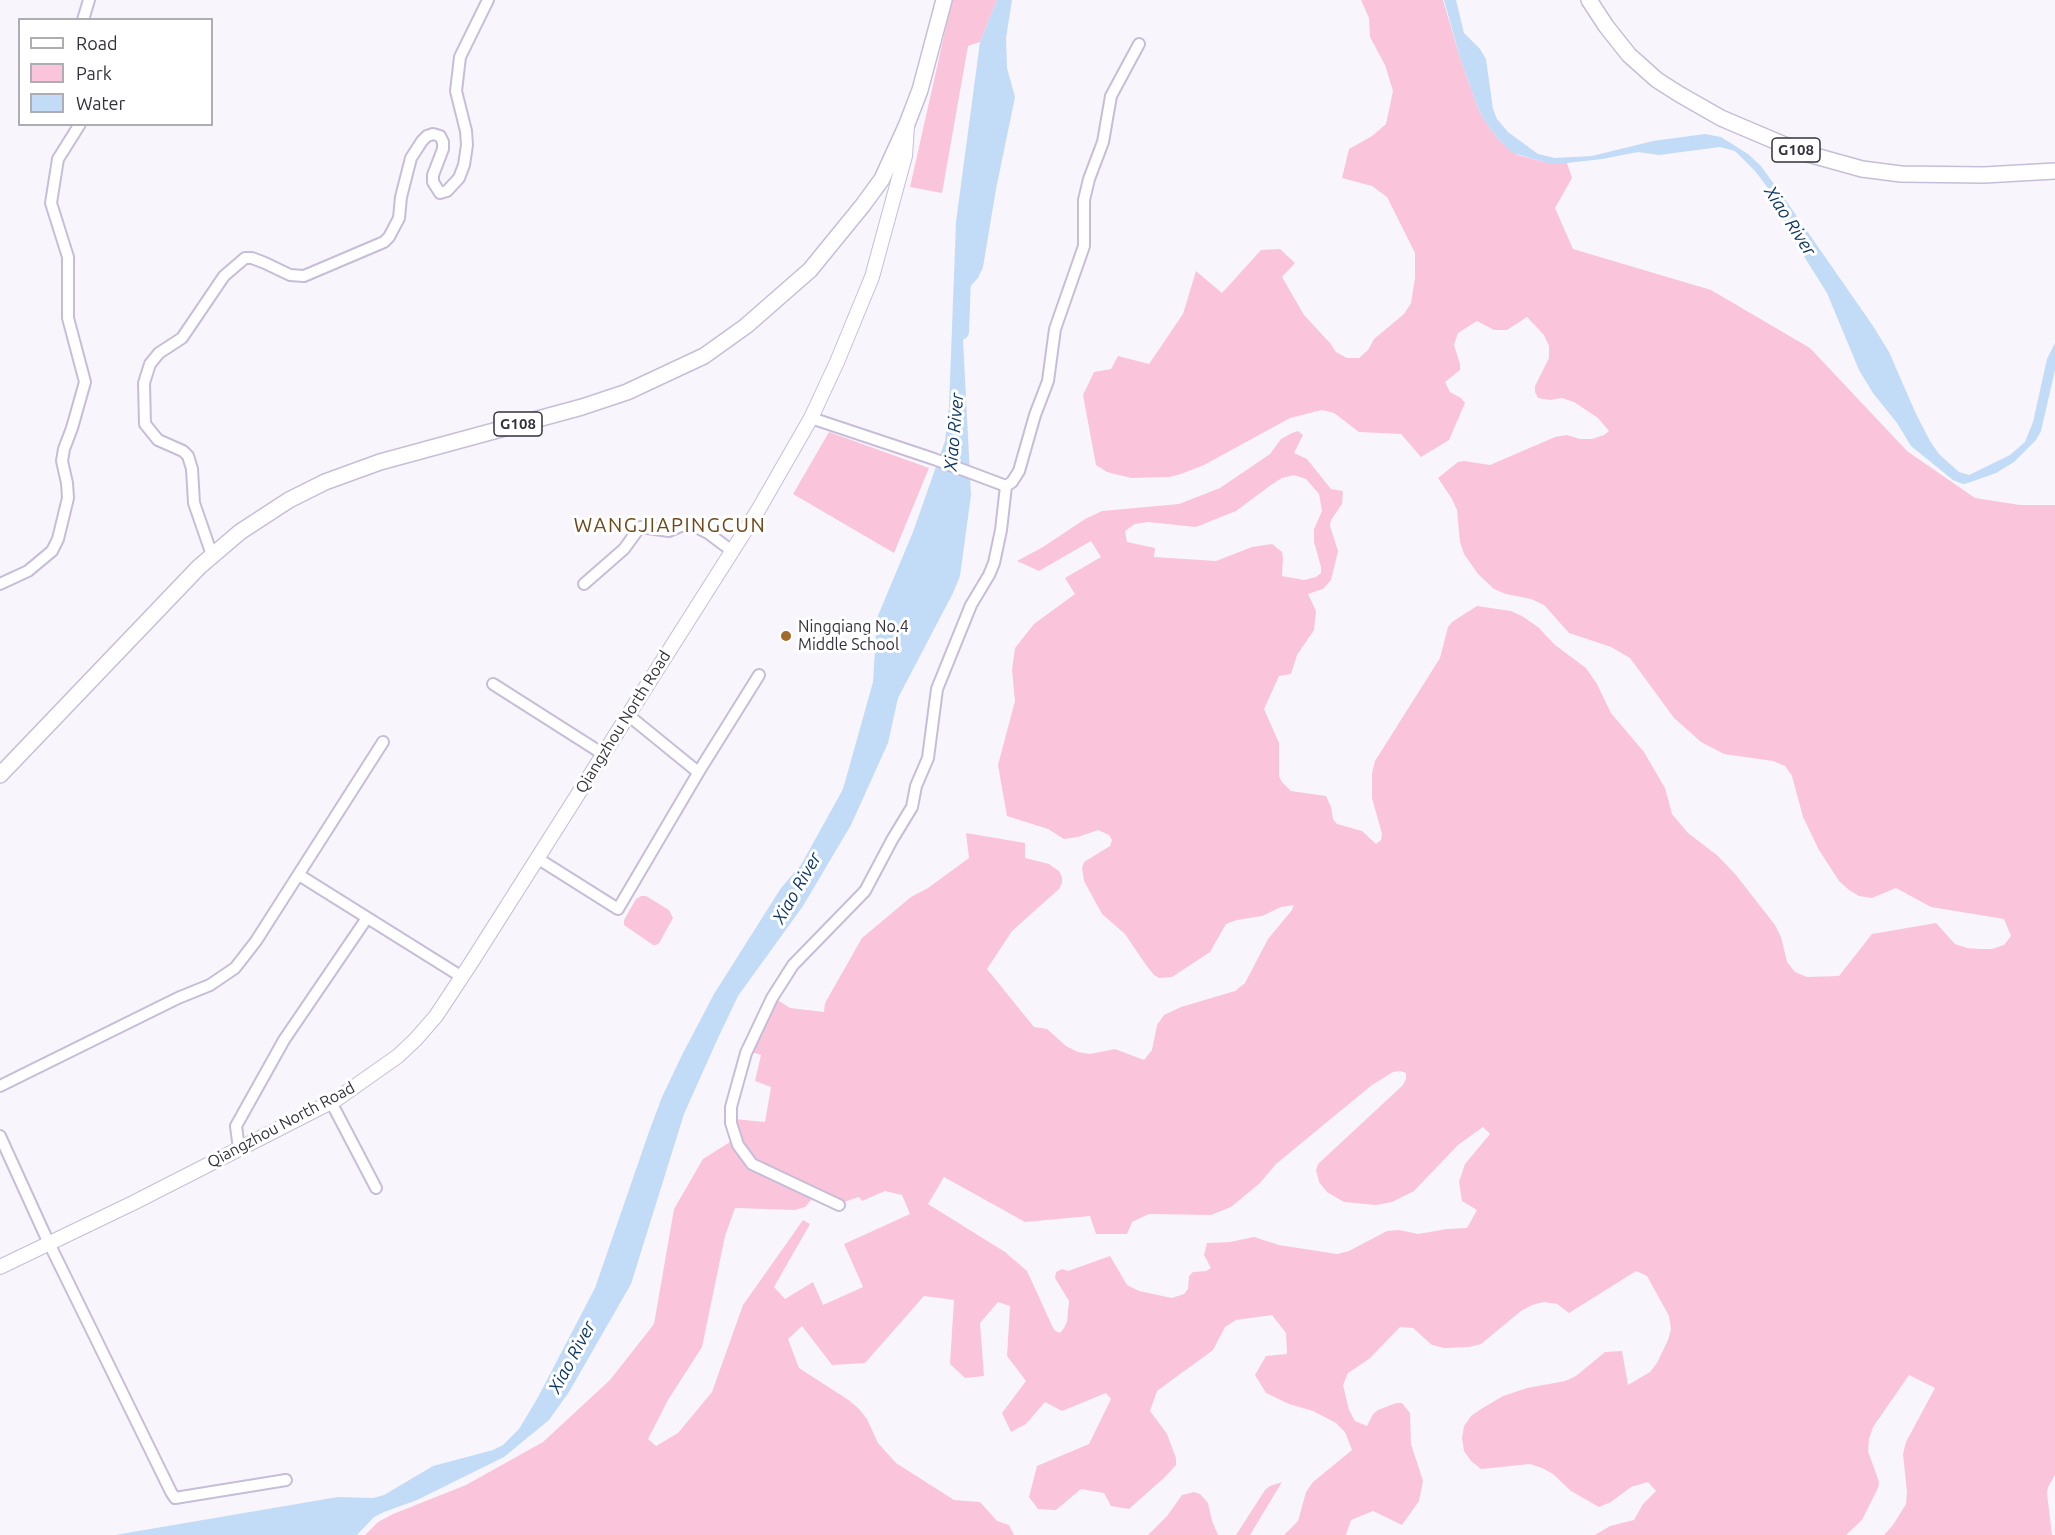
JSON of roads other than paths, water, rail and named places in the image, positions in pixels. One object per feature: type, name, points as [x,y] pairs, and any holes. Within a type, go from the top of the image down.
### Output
[{"type":"highway","name":"G108","points":[[0,775],[212,555],[258,519],[289,500],[325,482],[380,462],[582,407],[627,392],[688,364],[720,345],[776,302],[827,252],[882,179],[907,124],[925,73],[944,0]]},
{"type":"highway","name":"G108","points":[[1589,0],[1606,26],[1629,54],[1657,80],[1721,118],[1801,152],[1853,167],[1901,174],[1984,175],[2055,171]]},
{"type":"main road","name":"Qiangzhou North Road","points":[[0,1267],[130,1197],[166,1185],[331,1102],[367,1079],[408,1047],[435,1016],[732,551],[811,418],[872,277],[905,156],[907,124]]},
{"type":"main road","name":"Qiangzhou North Road","points":[[0,1260],[48,1240]]},
{"type":"street","points":[[84,18],[89,0]]},
{"type":"street","points":[[212,555],[194,503],[192,469],[188,456],[183,451],[158,440],[145,424],[144,383],[150,364],[159,353],[182,338],[224,276],[245,258],[252,258],[290,275],[304,276],[384,242],[399,218],[401,197],[411,158],[427,136],[433,134],[440,136],[443,149],[433,175],[433,182],[440,193],[447,191],[459,178],[467,145],[466,131],[456,91],[460,57],[488,0]]},
{"type":"street","points":[[811,418],[934,459],[1002,485],[1012,482],[1019,471],[1035,414],[1048,381],[1055,329],[1084,246],[1084,200],[1103,142],[1111,96],[1139,44]]},
{"type":"street","points":[[0,584],[28,571],[52,550],[58,539],[68,498],[62,461],[85,382],[68,318],[68,257],[51,203],[58,159],[79,126]]},
{"type":"street","points":[[839,1205],[752,1164],[738,1145],[731,1123],[731,1107],[746,1053],[772,998],[793,965],[865,891],[912,807],[916,786],[928,758],[937,689],[971,605],[994,563],[1001,530],[1002,485]]},
{"type":"street","points":[[584,584],[624,549],[640,527],[669,531],[681,526],[692,525],[708,533],[732,551]]},
{"type":"street","points":[[537,858],[618,909],[759,675]]},
{"type":"street","points":[[493,684],[603,754]]},
{"type":"street","points":[[628,715],[699,772]]},
{"type":"street","points":[[0,1086],[224,976],[235,968],[252,947],[383,742]]},
{"type":"street","points":[[298,875],[462,977]]},
{"type":"street","points":[[239,1149],[236,1126],[284,1040],[367,918]]},
{"type":"street","points":[[331,1102],[376,1188]]},
{"type":"street","points":[[0,1136],[48,1240],[175,1498],[286,1480]]},
{"type":"water","points":[[997,0],[1012,0],[1006,38],[1007,68],[1015,97],[983,267],[961,301],[971,495],[960,576],[898,698],[888,743],[851,825],[803,906],[738,996],[684,1114],[631,1284],[569,1392],[549,1420],[504,1457],[417,1500],[374,1517],[357,1535],[115,1535],[338,1497],[373,1498],[384,1495],[433,1466],[493,1450],[503,1445],[519,1429],[537,1399],[595,1288],[650,1129],[682,1055],[714,994],[781,888],[801,865],[843,789],[873,682],[877,618],[913,532],[945,441],[949,407],[956,222],[980,42]]},
{"type":"water","points":[[1444,0],[1456,0],[1464,33],[1480,49],[1486,59],[1493,109],[1497,119],[1508,132],[1538,154],[1555,158],[1592,156],[1653,141],[1705,134],[1721,137],[1748,154],[1760,165],[1780,192],[1873,326],[1889,352],[1930,441],[1939,454],[1959,472],[1969,475],[2010,455],[2025,442],[2033,422],[2047,359],[2055,343],[2055,370],[2041,431],[2036,440],[2014,462],[1996,473],[1963,484],[1953,480],[1911,446],[1859,370],[1827,293],[1787,229],[1771,192],[1755,171],[1735,151],[1720,147],[1659,155],[1638,152],[1567,163],[1548,163],[1513,153],[1486,123],[1478,108],[1460,58]]},
{"type":"waterway","name":"Xiao River","points":[[961,332],[963,277]]},
{"type":"place","name":"Ningqiang No.4 Middle School","points":[[786,636]]},
{"type":"district","name":"WANGJIAPINGCUN","points":[[670,525]]}]
